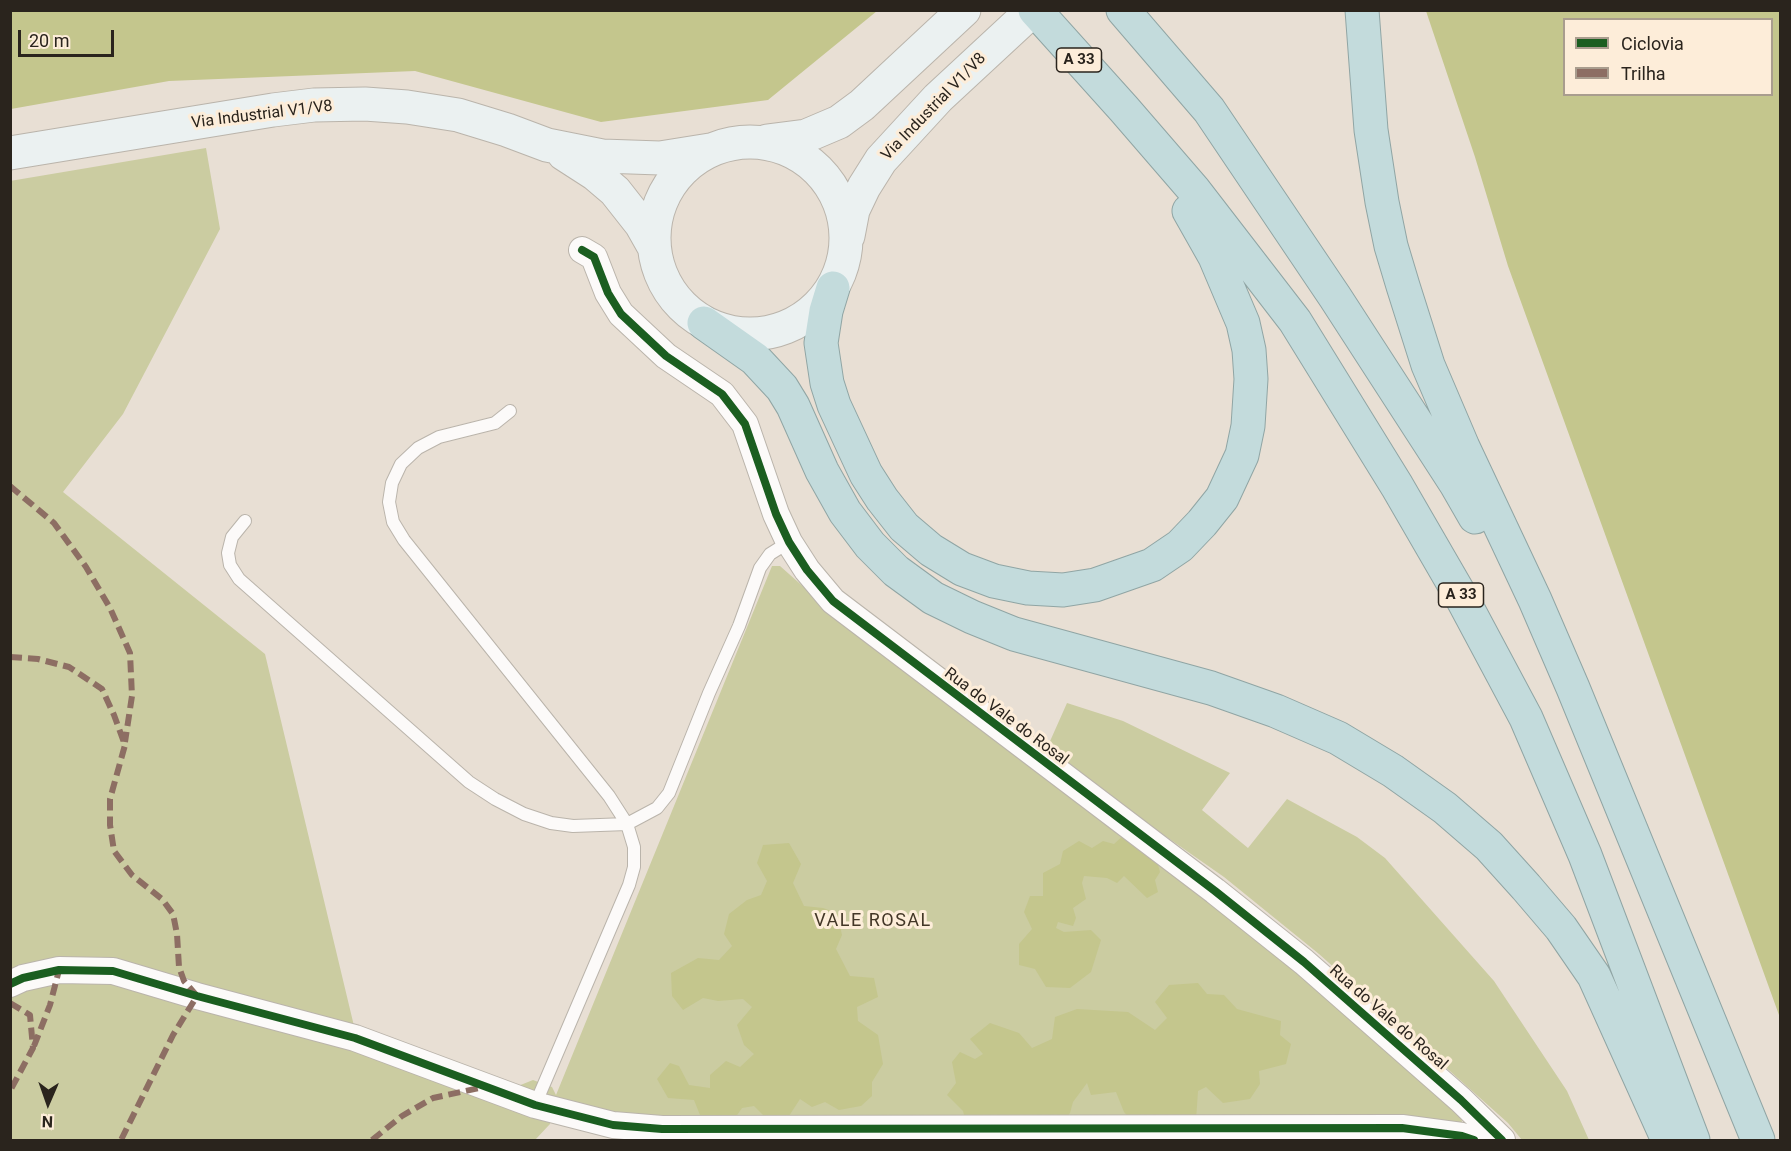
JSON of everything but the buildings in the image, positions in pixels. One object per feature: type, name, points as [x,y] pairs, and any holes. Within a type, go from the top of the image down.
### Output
[{"type":"highway","name":"A 33","points":[[1034,10],[1194,190],[1295,321],[1397,486],[1463,600],[1526,718],[1580,845],[1693,1140]]},
{"type":"highway","points":[[1123,10],[1209,110],[1335,297],[1456,484],[1573,688]]},
{"type":"highway","points":[[1362,10],[1363,47],[1373,140],[1391,246],[1428,365],[1573,688],[1758,1140]]},
{"type":"highway","points":[[833,288],[826,311],[822,343],[827,383],[834,405],[866,474],[904,527],[931,550],[962,569],[994,581],[1028,588],[1063,590],[1095,585],[1152,565],[1180,546],[1203,523],[1222,498],[1242,454],[1248,426],[1251,379],[1249,351],[1243,323],[1215,257],[1182,199],[1124,109]]},
{"type":"highway","points":[[704,323],[755,359],[776,381],[793,406],[822,471],[844,512],[870,545],[896,571],[933,598],[1014,634],[1211,688],[1276,711],[1338,738],[1393,771],[1445,808],[1489,846],[1526,886],[1561,928],[1594,976],[1668,1140]]},
{"type":"main road","points":[[759,142],[797,153],[826,178],[837,195],[844,214],[847,233],[846,252],[833,288],[822,303],[808,315],[793,325],[775,331],[739,334],[704,323],[689,313],[664,284],[654,247],[654,228],[658,208],[666,190],[685,167],[710,150],[742,142],[784,141],[806,136],[839,122],[862,105],[964,10]]},
{"type":"main road","name":"Via Industrial V1/V8","points":[[846,252],[853,210],[881,160],[938,98],[1034,10]]},
{"type":"main road","name":"Via Industrial V1/V8","points":[[10,153],[273,110],[314,105],[364,104],[407,107],[458,115],[575,152],[632,158],[660,158],[710,150]]},
{"type":"main road","name":"Via Industrial V1/V8","points":[[547,145],[595,174],[615,191],[641,224],[654,247]]},
{"type":"street","name":"Rua do Vale do Rosal","points":[[582,250],[594,257],[608,293],[621,314],[666,356],[722,394],[745,424],[776,514],[789,543],[807,570],[833,601],[1215,891],[1286,948],[1461,1100],[1502,1140]]},
{"type":"street","points":[[10,984],[23,978],[59,970],[113,971],[196,996],[355,1038],[535,1106],[613,1125],[662,1129],[1402,1128],[1451,1134],[1474,1140]]},
{"type":"lane","points":[[510,411],[495,423],[439,437],[418,448],[401,464],[392,483],[389,502],[393,522],[404,540],[609,796],[627,824],[634,847],[634,867],[629,885],[535,1106]]},
{"type":"lane","points":[[245,521],[232,537],[228,553],[230,565],[239,579],[469,782],[524,814],[551,823],[573,826],[627,824],[657,808],[669,794],[709,693],[739,626],[760,568],[770,554],[789,543]]},
{"type":"green space","points":[[11,10],[877,11],[768,100],[601,122],[415,71],[169,81],[11,109]]},
{"type":"green space","points":[[1426,11],[1780,11],[1779,1015],[1508,266],[1475,157]]},
{"type":"green space","points":[[206,148],[220,229],[123,414],[63,492],[265,654],[354,1026],[513,1088],[533,1080],[552,1087],[556,1095],[772,566],[780,566],[824,605],[1250,930],[1461,1115],[1462,1122],[1457,1126],[625,1117],[553,1103],[550,1124],[535,1140],[11,1140],[10,181]]},
{"type":"green space","points":[[1067,703],[1123,721],[1230,773],[1202,810],[1248,848],[1287,799],[1357,837],[1385,858],[1494,981],[1567,1091],[1589,1140],[1522,1140],[1508,1123],[1319,954],[1224,877],[1105,794],[1047,748]]},
{"type":"green space","points":[[1125,834],[1156,858],[1160,872],[1155,880],[1158,892],[1147,898],[1124,876],[1117,883],[1107,878],[1084,876],[1082,883],[1086,899],[1073,908],[1076,918],[1073,926],[1058,922],[1056,928],[1064,932],[1091,930],[1101,940],[1091,972],[1070,988],[1046,987],[1035,969],[1019,965],[1019,944],[1032,929],[1024,912],[1030,896],[1043,896],[1043,873],[1060,864],[1063,851],[1079,841],[1092,848],[1103,841],[1114,844]]},
{"type":"green space","points":[[789,843],[801,864],[793,883],[804,906],[823,908],[837,913],[842,935],[836,949],[850,976],[874,978],[878,997],[857,1007],[858,1021],[878,1035],[883,1064],[872,1082],[872,1096],[861,1106],[839,1110],[825,1102],[812,1107],[800,1099],[789,1116],[770,1122],[754,1106],[742,1108],[733,1121],[702,1120],[694,1100],[668,1098],[657,1079],[670,1063],[679,1066],[689,1085],[710,1088],[710,1075],[726,1061],[740,1067],[754,1054],[744,1045],[737,1025],[752,1007],[743,999],[718,1001],[703,998],[683,1010],[672,996],[671,973],[698,958],[719,960],[732,946],[724,934],[729,914],[747,900],[761,895],[767,881],[757,863],[763,845]]},
{"type":"green space","points":[[1198,983],[1207,994],[1224,995],[1237,1009],[1281,1021],[1280,1035],[1291,1044],[1286,1064],[1259,1071],[1260,1084],[1250,1099],[1223,1103],[1206,1087],[1198,1091],[1196,1120],[1132,1121],[1124,1112],[1116,1092],[1091,1095],[1087,1083],[1073,1102],[1070,1113],[1063,1122],[966,1123],[963,1111],[947,1095],[956,1083],[952,1062],[960,1052],[975,1059],[983,1054],[970,1039],[990,1023],[1019,1033],[1032,1048],[1052,1039],[1055,1017],[1077,1009],[1128,1012],[1155,1030],[1167,1018],[1155,1002],[1169,985]]},
{"type":"marked path","points":[[10,486],[54,523],[86,567],[110,608],[130,653],[132,696],[125,742]]},
{"type":"marked path","points":[[10,657],[38,659],[69,667],[102,689],[125,745],[110,799],[110,825],[114,851],[132,875],[162,899],[173,914],[179,967],[184,981],[197,996],[173,1035],[121,1140]]},
{"type":"marked path","points":[[34,1046],[50,1005],[59,970]]},
{"type":"marked path","points":[[10,1003],[30,1015],[33,1048],[10,1091]]},
{"type":"marked path","points":[[372,1140],[402,1116],[433,1098],[484,1087]]},
{"type":"cycle path","points":[[582,250],[594,257],[608,293],[621,314],[666,356],[722,394],[745,424],[776,514],[789,542],[807,570],[833,601],[1215,891],[1304,962],[1461,1100],[1502,1140]]},
{"type":"cycle path","points":[[10,984],[23,978],[59,970],[113,971],[355,1038],[535,1105],[613,1125],[662,1129],[1402,1128],[1462,1136],[1474,1140]]},
{"type":"district","name":"VALE ROSAL","points":[[873,921]]}]
